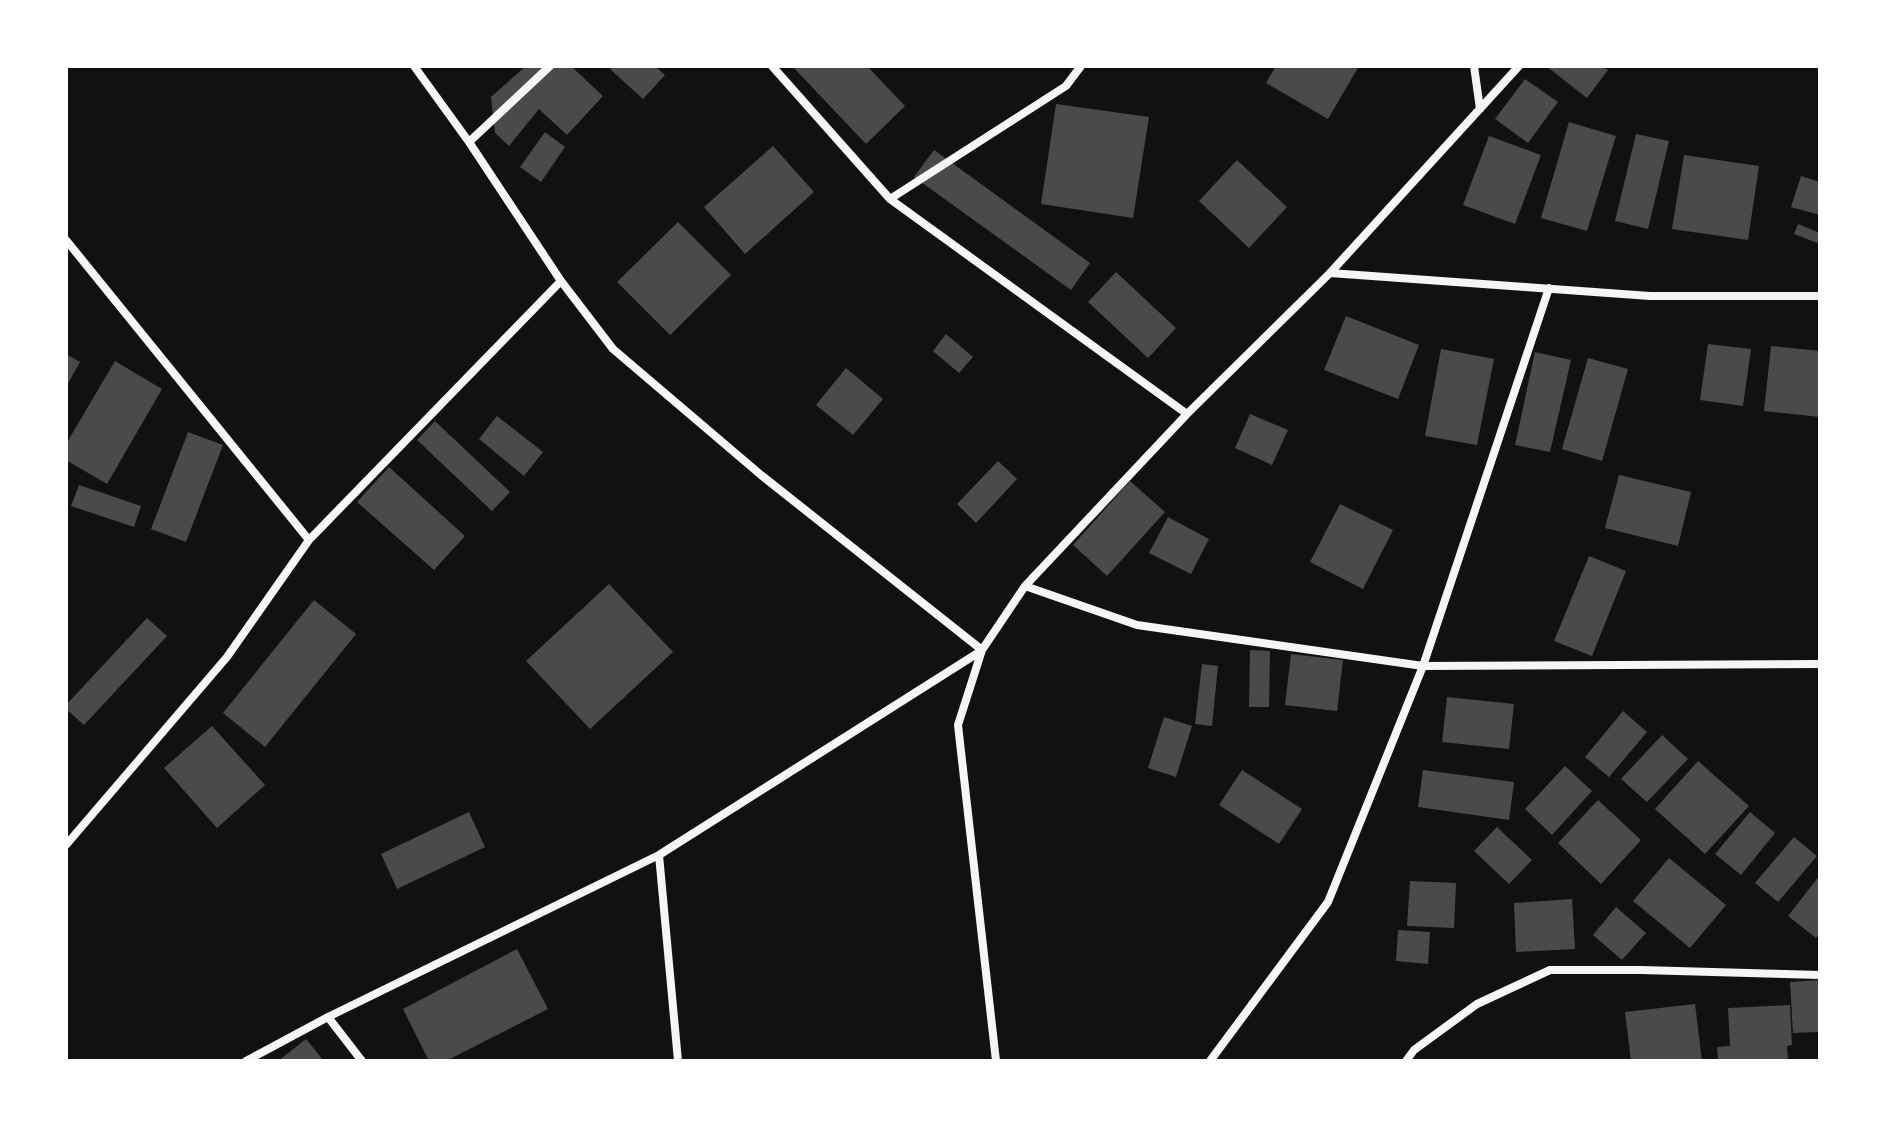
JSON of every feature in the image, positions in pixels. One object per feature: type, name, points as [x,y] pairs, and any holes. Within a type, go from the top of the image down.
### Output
[{"type":"street","points":[[414,66],[469,142],[561,281],[613,349],[761,475],[982,650]]},
{"type":"street","points":[[469,142],[550,66]]},
{"type":"street","points":[[772,66],[890,199],[1187,414]]},
{"type":"street","points":[[890,199],[1066,86],[1081,66]]},
{"type":"street","points":[[1474,66],[1480,109]]},
{"type":"street","points":[[996,1061],[958,725],[982,650],[1025,586],[1187,414],[1330,273],[1519,66]]},
{"type":"street","points":[[66,240],[309,540]]},
{"type":"street","points":[[1330,273],[1650,296],[1820,296]]},
{"type":"street","points":[[66,845],[227,657],[309,540],[561,281]]},
{"type":"street","points":[[1210,1061],[1328,902],[1423,666],[1549,288]]},
{"type":"street","points":[[1025,586],[1137,625],[1423,666],[1820,664]]},
{"type":"street","points":[[246,1061],[328,1017],[659,855],[982,650]]},
{"type":"street","points":[[659,855],[678,1061]]},
{"type":"street","points":[[1406,1061],[1414,1050],[1477,1004],[1550,970],[1820,975]]},
{"type":"street","points":[[328,1017],[362,1061]]},
{"type":"building","points":[[526,66],[576,66],[574,69],[603,96],[567,135],[539,109],[509,146],[495,133],[491,97]]},
{"type":"building","points":[[613,66],[655,66],[665,75],[643,99],[610,69]]},
{"type":"building","points":[[792,66],[867,66],[905,106],[866,144]]},
{"type":"building","points":[[1276,66],[1359,66],[1328,119],[1266,83]]},
{"type":"building","points":[[1546,66],[1602,66],[1608,70],[1587,98]]},
{"type":"building","points":[[1525,79],[1558,102],[1528,143],[1495,119]]},
{"type":"building","points":[[1056,104],[1149,117],[1133,218],[1041,204]]},
{"type":"building","points":[[1569,122],[1616,136],[1587,231],[1541,218]]},
{"type":"building","points":[[545,132],[565,147],[541,182],[520,167]]},
{"type":"building","points":[[1636,134],[1669,141],[1648,229],[1615,221]]},
{"type":"building","points":[[1489,136],[1541,155],[1515,224],[1463,205]]},
{"type":"building","points":[[773,146],[814,192],[745,254],[704,207]]},
{"type":"building","points":[[934,150],[1090,263],[1071,290],[914,177]]},
{"type":"building","points":[[1684,155],[1759,166],[1748,240],[1672,229]]},
{"type":"building","points":[[1237,160],[1287,207],[1249,248],[1199,201]]},
{"type":"building","points":[[1801,176],[1820,182],[1820,215],[1791,207]]},
{"type":"building","points":[[678,222],[731,275],[670,335],[617,282]]},
{"type":"building","points":[[1798,224],[1820,233],[1820,244],[1794,234]]},
{"type":"building","points":[[1116,272],[1176,328],[1148,358],[1088,302]]},
{"type":"building","points":[[1346,316],[1419,345],[1398,399],[1324,370]]},
{"type":"building","points":[[946,334],[973,357],[959,373],[933,351]]},
{"type":"building","points":[[1708,344],[1751,349],[1743,406],[1700,400]]},
{"type":"building","points":[[1771,346],[1820,351],[1820,417],[1764,411]]},
{"type":"building","points":[[1441,349],[1494,359],[1477,445],[1425,436]]},
{"type":"building","points":[[1535,352],[1571,360],[1550,452],[1515,445]]},
{"type":"building","points":[[66,354],[80,362],[66,387]]},
{"type":"building","points":[[1588,358],[1628,369],[1602,461],[1562,449]]},
{"type":"building","points":[[115,361],[162,389],[107,484],[66,460],[66,444]]},
{"type":"building","points":[[846,368],[883,399],[853,435],[816,405]]},
{"type":"building","points":[[1250,414],[1288,430],[1272,465],[1235,448]]},
{"type":"building","points":[[497,416],[543,452],[524,476],[479,439]]},
{"type":"building","points":[[435,421],[510,492],[492,511],[417,440]]},
{"type":"building","points":[[188,432],[223,445],[186,542],[151,529]]},
{"type":"building","points":[[998,461],[1017,479],[976,523],[957,504]]},
{"type":"building","points":[[389,467],[465,536],[434,570],[357,502]]},
{"type":"building","points":[[1619,475],[1691,492],[1678,546],[1605,528]]},
{"type":"building","points":[[1130,481],[1165,512],[1107,576],[1073,545]]},
{"type":"building","points":[[79,485],[141,506],[134,527],[71,506]]},
{"type":"building","points":[[1340,504],[1393,530],[1363,589],[1310,562]]},
{"type":"building","points":[[1168,517],[1209,539],[1191,574],[1149,553]]},
{"type":"building","points":[[1589,556],[1626,571],[1592,656],[1554,641]]},
{"type":"building","points":[[609,584],[673,652],[590,729],[526,661]]},
{"type":"building","points":[[314,600],[356,634],[265,747],[223,713]]},
{"type":"building","points":[[147,618],[167,636],[84,725],[66,709],[66,705]]},
{"type":"building","points":[[1250,650],[1270,651],[1269,707],[1249,707]]},
{"type":"building","points":[[1291,654],[1343,660],[1337,711],[1285,705]]},
{"type":"building","points":[[1202,664],[1218,666],[1212,726],[1195,724]]},
{"type":"building","points":[[1447,697],[1514,704],[1509,749],[1442,742]]},
{"type":"building","points":[[1623,711],[1647,732],[1609,777],[1585,757]]},
{"type":"building","points":[[1164,717],[1192,726],[1176,777],[1148,768]]},
{"type":"building","points":[[212,726],[265,785],[217,828],[164,768]]},
{"type":"building","points":[[1662,735],[1688,759],[1647,802],[1621,779]]},
{"type":"building","points":[[1698,761],[1749,806],[1705,854],[1655,809]]},
{"type":"building","points":[[1565,766],[1592,791],[1552,835],[1525,809]]},
{"type":"building","points":[[1242,770],[1302,809],[1279,844],[1219,805]]},
{"type":"building","points":[[1423,770],[1514,782],[1509,820],[1418,807]]},
{"type":"building","points":[[1598,800],[1641,840],[1601,884],[1558,843]]},
{"type":"building","points":[[469,812],[485,847],[397,889],[381,854]]},
{"type":"building","points":[[1750,812],[1775,833],[1741,875],[1715,854]]},
{"type":"building","points":[[1497,827],[1532,860],[1509,884],[1474,851]]},
{"type":"building","points":[[1794,837],[1817,856],[1778,902],[1755,883]]},
{"type":"building","points":[[1669,858],[1726,905],[1690,948],[1633,901]]},
{"type":"building","points":[[1820,875],[1820,933],[1816,938],[1788,916]]},
{"type":"building","points":[[1410,881],[1456,883],[1454,928],[1407,926]]},
{"type":"building","points":[[1572,899],[1575,949],[1516,952],[1514,903]]},
{"type":"building","points":[[1616,907],[1646,933],[1622,960],[1593,935]]},
{"type":"building","points":[[1398,930],[1430,932],[1428,964],[1396,961]]},
{"type":"building","points":[[517,949],[548,1009],[446,1061],[429,1061],[403,1009]]},
{"type":"building","points":[[1820,980],[1820,1032],[1793,1033],[1790,982]]},
{"type":"building","points":[[1695,1004],[1702,1061],[1631,1061],[1625,1012]]},
{"type":"building","points":[[1790,1005],[1792,1045],[1787,1046],[1788,1061],[1718,1061],[1717,1047],[1730,1046],[1728,1008]]},
{"type":"building","points":[[306,1039],[324,1061],[278,1061]]}]
